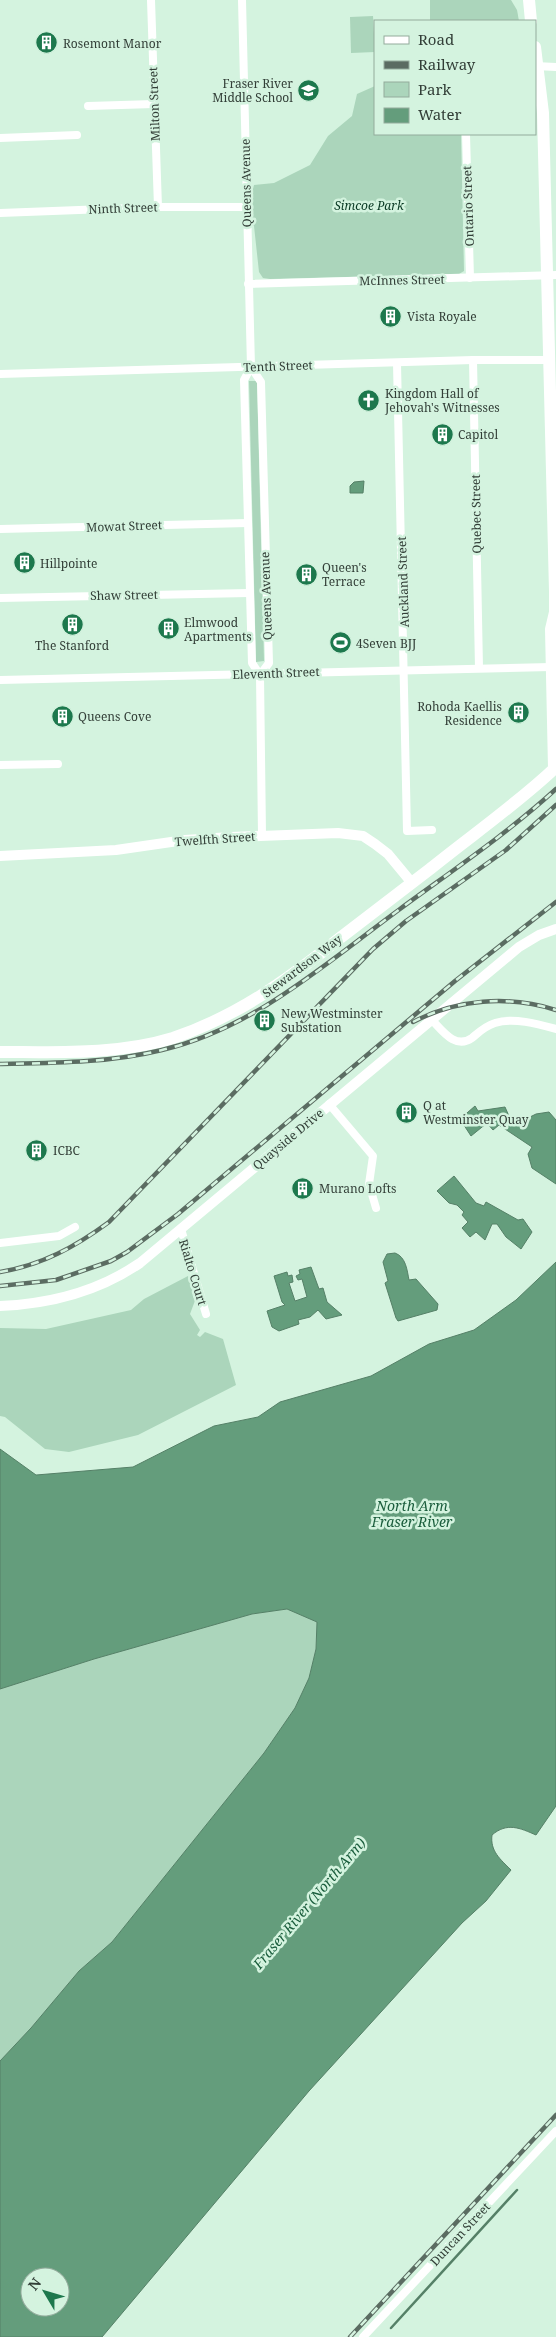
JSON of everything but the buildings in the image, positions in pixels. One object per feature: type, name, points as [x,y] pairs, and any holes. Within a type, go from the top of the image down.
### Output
[{"type":"main road","points":[[529,0],[531,20]]},
{"type":"main road","points":[[536,66],[543,113],[551,275],[555,614],[550,629],[555,767]]},
{"type":"main road","name":"Stewardson Way","points":[[0,1052],[70,1052],[124,1047],[171,1038],[212,1024],[251,1003],[286,980],[412,883],[555,767]]},
{"type":"street","name":"Milton Street","points":[[151,0],[158,207]]},
{"type":"street","name":"Queens Avenue","points":[[242,0],[251,367],[244,380],[249,593],[252,663],[260,675],[262,835]]},
{"type":"street","points":[[536,66],[556,67]]},
{"type":"street","points":[[88,106],[154,104]]},
{"type":"street","points":[[0,138],[77,135]]},
{"type":"street","name":"Ontario Street","points":[[466,135],[470,278]]},
{"type":"street","name":"Ninth Street","points":[[0,213],[158,207],[246,207]]},
{"type":"street","name":"McInnes Street","points":[[248,284],[551,275]]},
{"type":"street","name":"Tenth Street","points":[[0,374],[474,360],[552,360]]},
{"type":"street","name":"Quebec Street","points":[[474,360],[478,668]]},
{"type":"street","name":"Auckland Street","points":[[397,363],[407,831],[432,830]]},
{"type":"street","name":"Queens Avenue","points":[[251,367],[261,382],[268,663],[260,675]]},
{"type":"street","name":"Mowat Street","points":[[0,529],[248,522]]},
{"type":"street","name":"Shaw Street","points":[[0,598],[249,593]]},
{"type":"street","name":"Eleventh Street","points":[[0,680],[260,675],[551,666]]},
{"type":"street","points":[[0,765],[58,764]]},
{"type":"street","name":"Twelfth Street","points":[[0,856],[116,850],[185,840],[338,833],[363,836],[382,849],[412,883]]},
{"type":"street","name":"Quayside Drive","points":[[0,1306],[38,1303],[86,1290],[128,1271],[159,1249],[329,1104],[519,947],[539,935],[556,929]]},
{"type":"street","points":[[431,1019],[444,1034],[459,1041],[466,1041],[483,1028],[496,1022],[509,1021],[541,1024],[556,1029]]},
{"type":"street","points":[[329,1104],[373,1156],[369,1184],[376,1208]]},
{"type":"street","points":[[0,1243],[59,1236],[75,1227]]},
{"type":"street","name":"Rialto Court","points":[[181,1230],[206,1314]]},
{"type":"street","name":"Duncan Street","points":[[363,2337],[556,2131]]},
{"type":"green space","points":[[430,0],[511,0],[517,10],[519,20],[430,20]]},
{"type":"green space","points":[[373,16],[374,52],[351,53],[350,17]]},
{"type":"green space","name":"Simcoe Park","points":[[374,86],[374,135],[461,135],[464,271],[459,274],[270,279],[263,278],[259,272],[254,226],[249,212],[254,185],[274,183],[310,165],[328,136],[352,116],[357,94]]},
{"type":"green space","points":[[249,381],[257,381],[264,661],[256,662]]},
{"type":"green space","points":[[188,1276],[196,1298],[190,1314],[200,1330],[197,1335],[200,1337],[205,1332],[223,1339],[236,1385],[138,1435],[69,1452],[45,1449],[5,1417],[0,1416],[0,1328],[46,1329],[131,1310],[144,1299]]},
{"type":"green space","points":[[287,1609],[317,1622],[316,1649],[309,1678],[295,1708],[264,1753],[112,1942],[79,1971],[31,2028],[0,2061],[0,1689],[94,1659],[252,1614]]},
{"type":"water","points":[[364,481],[363,493],[350,493],[350,486],[354,482]]},
{"type":"water","points":[[475,1106],[478,1111],[505,1107],[512,1123],[517,1121],[518,1123],[536,1114],[549,1112],[556,1120],[556,1184],[532,1168],[528,1154],[532,1147],[499,1125],[493,1130],[487,1123],[471,1136],[460,1119]]},
{"type":"water","points":[[454,1176],[476,1203],[484,1206],[486,1202],[518,1220],[523,1219],[532,1232],[521,1249],[506,1237],[497,1224],[492,1224],[485,1240],[476,1232],[470,1237],[462,1228],[468,1222],[462,1215],[464,1212],[457,1205],[449,1203],[437,1191]]},
{"type":"water","points":[[395,1253],[404,1261],[409,1280],[416,1279],[438,1304],[437,1310],[398,1321],[385,1283],[388,1281],[383,1262],[387,1254]]},
{"type":"water","name":"North Arm Fraser River","points":[[556,1262],[556,1806],[536,1835],[519,1828],[508,1827],[492,1835],[494,1850],[511,1870],[486,1901],[462,1923],[309,2091],[102,2337],[0,2337],[0,2061],[31,2028],[79,1971],[112,1942],[264,1753],[295,1708],[309,1678],[316,1649],[317,1622],[287,1609],[252,1614],[94,1659],[0,1689],[0,1449],[36,1475],[133,1467],[214,1426],[258,1417],[280,1402],[371,1376],[429,1344],[474,1330],[516,1300]]},
{"type":"water","points":[[311,1267],[319,1289],[323,1288],[327,1302],[342,1315],[326,1319],[318,1310],[310,1317],[298,1320],[299,1324],[279,1331],[272,1327],[267,1311],[285,1305],[282,1302],[274,1276],[287,1272],[288,1276],[292,1275],[293,1282],[289,1283],[295,1301],[307,1297],[302,1279],[298,1280],[296,1276],[300,1274],[299,1270]]},
{"type":"waterway","points":[[391,2328],[517,2190]]},
{"type":"railway","points":[[0,1064],[81,1062],[122,1058],[162,1050],[195,1040],[227,1027],[258,1010],[316,972],[500,836],[556,789]]},
{"type":"railway","points":[[0,1272],[30,1265],[58,1254],[109,1222],[373,949],[406,921],[506,850],[556,805]]},
{"type":"railway","points":[[0,1286],[56,1280],[111,1261],[127,1252],[178,1214],[455,981],[556,902]]},
{"type":"railway","points":[[413,1022],[447,1008],[483,1002],[520,1002],[556,1010]]},
{"type":"railway","points":[[350,2337],[556,2115]]},
{"type":"place","name":"Rosemont Manor","points":[[47,43]]},
{"type":"place","name":"Fraser River Middle School","points":[[309,90]]},
{"type":"place","name":"Vista Royale","points":[[391,316]]},
{"type":"place","name":"Kingdom Hall of Jehovah's Witnesses","points":[[369,400]]},
{"type":"place","name":"Capitol","points":[[442,434]]},
{"type":"place","name":"Hillpointe","points":[[24,563]]},
{"type":"place","name":"Queen's Terrace","points":[[306,574]]},
{"type":"place","name":"The Stanford","points":[[72,624]]},
{"type":"place","name":"Elmwood Apartments","points":[[168,629]]},
{"type":"place","name":"4Seven BJJ","points":[[340,643]]},
{"type":"place","name":"Rohoda Kaellis Residence","points":[[518,713]]},
{"type":"place","name":"Queens Cove","points":[[62,716]]},
{"type":"place","name":"New Westminster Substation","points":[[265,1020]]},
{"type":"place","name":"Q at Westminster Quay","points":[[407,1112]]},
{"type":"place","name":"ICBC","points":[[37,1150]]},
{"type":"place","name":"Murano Lofts","points":[[303,1188]]},
{"type":"water label","name":"Fraser River (North Arm)","points":[[309,1903]]}]
